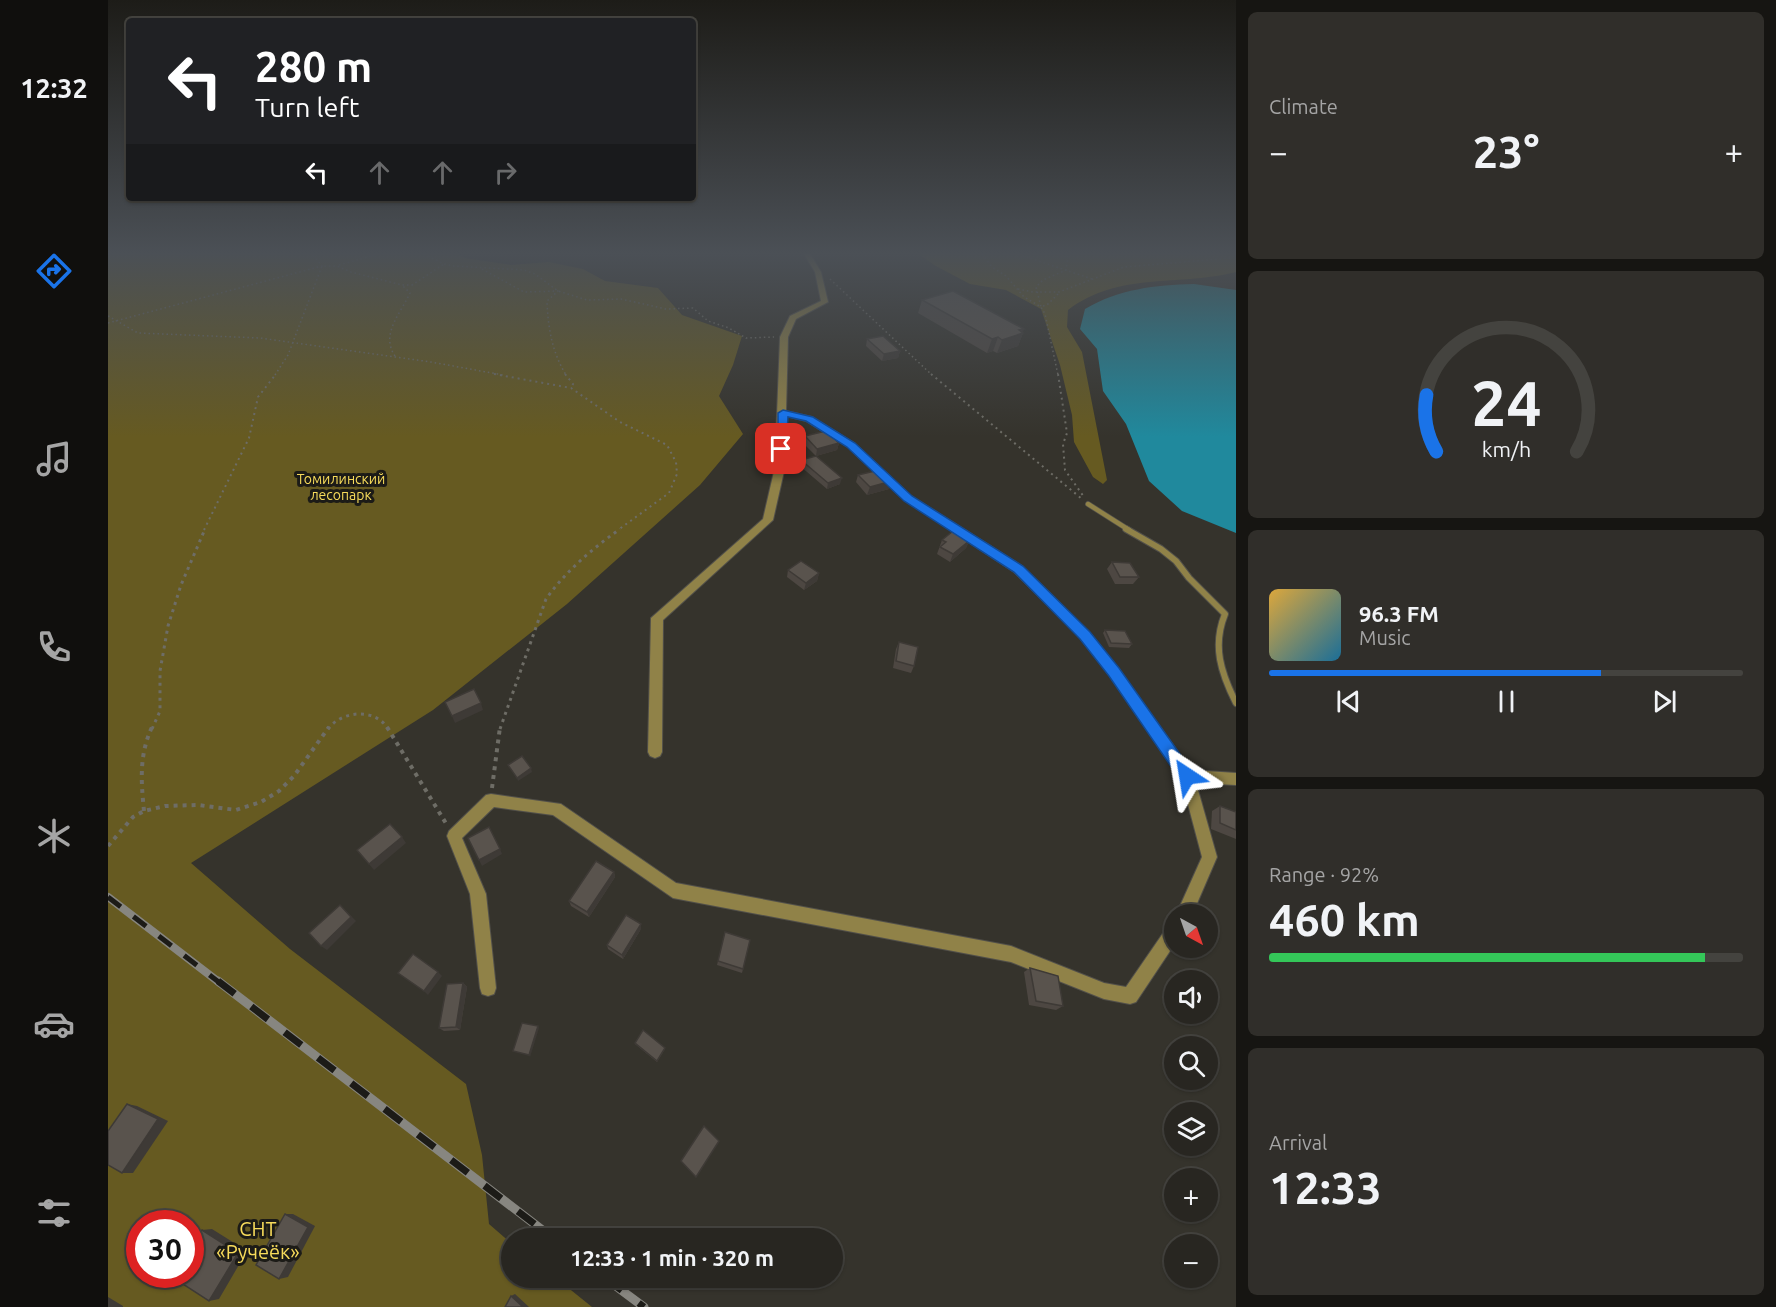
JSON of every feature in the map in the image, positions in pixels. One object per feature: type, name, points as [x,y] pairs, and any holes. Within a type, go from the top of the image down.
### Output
[{"type":"street","points":[[656,752],[657,618],[768,520],[780,467],[784,337],[793,318],[799,315]]},
{"type":"street","points":[[783,413],[809,419],[851,445],[908,498],[1018,569],[1085,635],[1114,672],[1187,776],[1210,857],[1189,904]]},
{"type":"street","points":[[1187,776],[1236,779]]},
{"type":"street","points":[[488,988],[478,894],[454,836],[491,800],[556,809],[673,890],[1011,954],[1104,991],[1131,996],[1164,947]]},
{"type":"lane","points":[[1088,504],[1161,549],[1176,561],[1189,578],[1225,614],[1219,625],[1217,649],[1219,668],[1236,703]]},
{"type":"path","points":[[108,322],[136,315]]},
{"type":"path","points":[[144,811],[140,769],[145,742],[160,711],[160,671],[168,626],[181,585],[203,532],[249,438],[258,398],[272,380],[294,343],[304,315]]},
{"type":"path","points":[[399,315],[389,335],[389,347],[393,355],[399,358]]},
{"type":"path","points":[[547,315],[547,324],[556,358],[563,372],[573,384],[571,388]]},
{"type":"path","points":[[701,315],[708,321],[729,328],[746,338],[784,337]]},
{"type":"path","points":[[868,315],[920,365],[1088,504]]},
{"type":"path","points":[[1045,315],[1057,368],[1067,433],[1064,444],[1065,470],[1088,504]]},
{"type":"path","points":[[108,316],[138,333],[213,335],[294,343],[399,358],[571,388],[620,422],[667,445],[676,462],[677,474],[669,494],[603,541],[555,586],[546,599],[498,734],[491,800]]},
{"type":"path","points":[[108,846],[133,818],[144,811],[165,806],[198,805],[236,810],[261,802],[279,791],[294,776],[330,725],[346,716],[363,713],[383,720],[454,836]]},
{"type":"green space","name":"Томилинский лесопарк","points":[[108,315],[682,315],[742,336],[733,365],[719,396],[743,434],[700,485],[567,604],[433,710],[191,863],[290,949],[466,1084],[482,1155],[489,1224],[501,1234],[501,1288],[568,1288],[592,1307],[108,1307]]},
{"type":"green space","points":[[1043,315],[1068,315],[1067,327],[1082,352],[1107,480],[1103,484],[1093,477],[1074,442],[1072,415],[1060,365]]},
{"type":"water","points":[[1084,315],[1236,315],[1236,533],[1182,511],[1149,481],[1126,424],[1103,391],[1097,349],[1080,329]]},
{"type":"building","points":[[949,315],[998,315],[1024,329],[1019,330],[1023,333],[1002,340],[998,337],[992,339]]},
{"type":"building","points":[[883,336],[900,351],[884,354],[867,339]]},
{"type":"building","points":[[826,431],[839,443],[817,449],[805,436]]},
{"type":"building","points":[[816,456],[842,478],[828,483],[801,460]]},
{"type":"building","points":[[879,470],[892,481],[870,487],[858,475]]},
{"type":"building","points":[[953,531],[969,541],[953,554],[940,547],[946,542],[942,540]]},
{"type":"building","points":[[801,561],[819,573],[806,583],[788,570]]},
{"type":"building","points":[[1112,562],[1130,563],[1139,577],[1120,577]]},
{"type":"building","points":[[1105,630],[1125,631],[1132,644],[1111,643]]},
{"type":"building","points":[[899,642],[918,647],[914,666],[896,661]]},
{"type":"building","points":[[474,689],[481,703],[452,716],[445,702]]},
{"type":"building","points":[[522,756],[531,768],[517,778],[508,765]]},
{"type":"building","points":[[1220,806],[1236,812],[1236,830],[1220,823]]},
{"type":"building","points":[[390,824],[402,837],[369,864],[357,850]]},
{"type":"building","points":[[489,827],[500,849],[479,860],[468,838]]},
{"type":"building","points":[[596,861],[614,872],[587,912],[569,901]]},
{"type":"building","points":[[340,905],[351,917],[321,946],[309,933]]},
{"type":"building","points":[[626,915],[641,924],[622,955],[607,945]]},
{"type":"building","points":[[725,932],[750,940],[743,969],[718,961]]},
{"type":"building","points":[[413,954],[438,972],[424,991],[398,973]]},
{"type":"building","points":[[1030,968],[1058,976],[1063,1006],[1036,1001]]},
{"type":"building","points":[[463,983],[456,1027],[439,1028],[447,984]]},
{"type":"building","points":[[522,1023],[538,1026],[529,1055],[513,1051]]},
{"type":"building","points":[[643,1030],[665,1048],[657,1061],[635,1043]]},
{"type":"building","points":[[127,1104],[158,1119],[122,1173],[108,1165],[108,1131]]},
{"type":"building","points":[[704,1126],[719,1141],[696,1177],[681,1161]]},
{"type":"building","points":[[285,1214],[308,1227],[279,1279],[256,1265]]},
{"type":"building","points":[[204,1231],[238,1253],[209,1301],[189,1288],[204,1288]]},
{"type":"building","points":[[511,1296],[523,1307],[505,1307]]},
{"type":"railway","points":[[108,897],[220,983]]},
{"type":"railway","points":[[218,981],[540,1228]]},
{"type":"railway","points":[[618,1288],[644,1307]]},
{"type":"route","points":[[781,449],[783,413],[809,419],[851,445],[908,498],[1018,569],[1085,635],[1114,672],[1187,776]]},
{"type":"park label","name":"СНТ «Ручеёк»","points":[[258,1240]]}]
